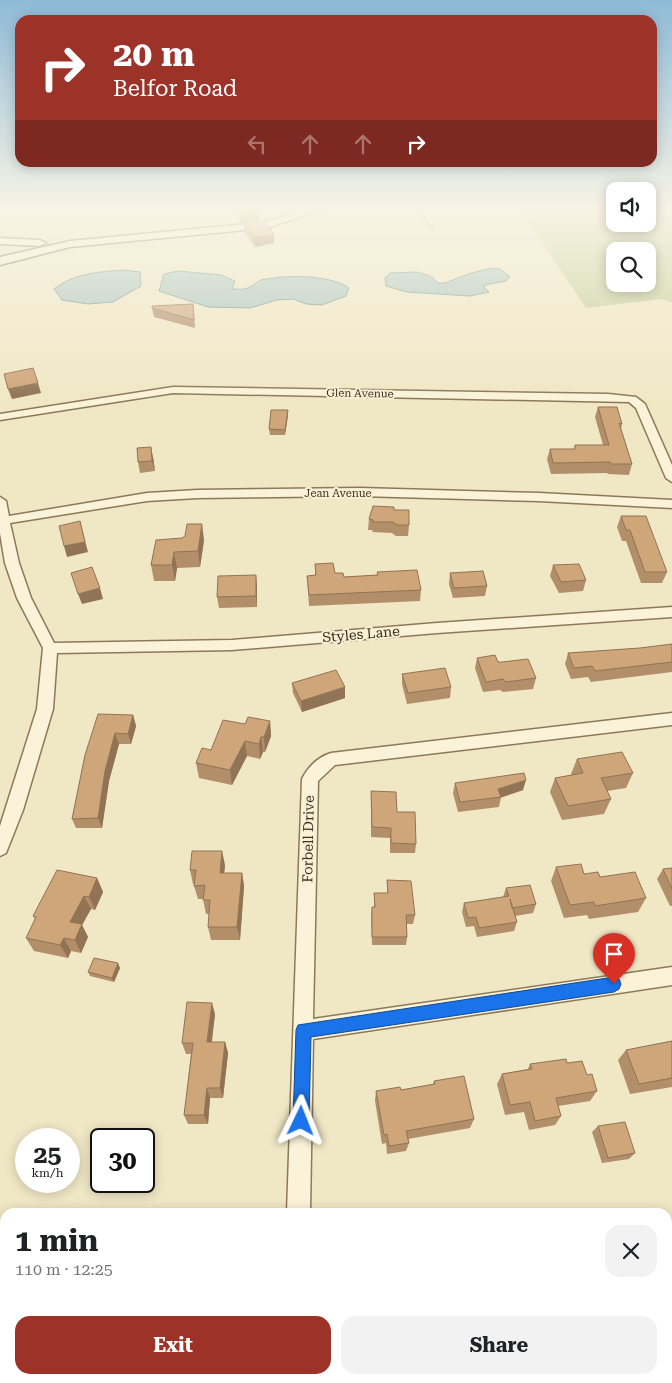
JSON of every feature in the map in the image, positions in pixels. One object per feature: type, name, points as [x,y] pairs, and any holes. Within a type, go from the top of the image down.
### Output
[{"type":"street","name":"Glen Avenue","points":[[0,416],[173,390],[608,397],[632,399],[641,406],[672,478]]},
{"type":"street","name":"Jean Avenue","points":[[5,520],[147,497],[197,494],[360,492],[539,497],[672,504]]},
{"type":"street","points":[[0,501],[12,564],[24,598],[50,648],[45,709],[14,810],[0,848]]},
{"type":"street","name":"Styles Lane","points":[[50,648],[232,645],[437,628],[672,612]]},
{"type":"street","name":"Forbell Drive","points":[[298,1208],[310,779],[320,766],[331,759],[672,719]]},
{"type":"street","points":[[304,1030],[672,976]]},
{"type":"green space","points":[[562,272],[606,272],[606,292],[656,292],[656,272],[672,272],[672,302],[660,299],[586,308]]},
{"type":"water","points":[[140,272],[141,286],[113,302],[88,304],[62,300],[54,289],[78,276],[96,273]]},
{"type":"water","points":[[184,272],[221,275],[235,281],[232,289],[246,289],[261,280],[282,277],[319,278],[341,283],[349,288],[346,296],[322,305],[306,304],[293,299],[277,300],[250,308],[208,307],[159,291],[164,274]]},
{"type":"water","points":[[417,272],[430,276],[438,283],[445,283],[471,273],[503,272],[510,277],[506,281],[485,285],[484,287],[489,292],[470,296],[407,292],[386,286],[385,278],[390,273]]},
{"type":"building","points":[[193,304],[194,320],[152,308],[152,306]]},
{"type":"building","points":[[33,368],[38,383],[8,389],[4,374]]},
{"type":"building","points":[[598,407],[617,407],[622,424],[619,423],[632,464],[611,464],[610,462],[553,463],[550,449],[575,449],[575,445],[609,445]]},
{"type":"building","points":[[271,410],[288,410],[285,430],[269,429]]},
{"type":"building","points":[[151,447],[152,461],[138,462],[137,448]]},
{"type":"building","points":[[373,506],[394,507],[394,510],[409,510],[409,525],[397,525],[393,522],[373,522],[373,520],[369,519]]},
{"type":"building","points":[[621,516],[646,516],[667,572],[645,572],[630,530],[626,530]]},
{"type":"building","points":[[80,521],[85,542],[64,546],[59,526]]},
{"type":"building","points":[[187,524],[202,524],[198,551],[174,552],[172,565],[151,565],[156,540],[182,538],[185,536]]},
{"type":"building","points":[[333,563],[335,573],[343,573],[344,577],[378,575],[377,572],[417,570],[421,590],[309,595],[307,576],[316,575],[315,564]]},
{"type":"building","points":[[579,564],[586,580],[561,582],[553,565]]},
{"type":"building","points":[[92,567],[100,588],[78,594],[71,573]]},
{"type":"building","points":[[483,571],[487,586],[454,588],[450,573]]},
{"type":"building","points":[[256,575],[256,596],[217,597],[218,576]]},
{"type":"building","points":[[672,644],[672,662],[595,671],[592,666],[574,668],[568,653],[640,648]]},
{"type":"building","points":[[495,655],[498,662],[528,659],[536,678],[506,682],[503,679],[486,682],[477,658]]},
{"type":"building","points":[[445,668],[451,687],[408,693],[402,674]]},
{"type":"building","points":[[336,670],[345,687],[301,701],[292,683]]},
{"type":"building","points":[[98,714],[133,715],[128,734],[115,733],[105,771],[98,818],[72,819],[85,755]]},
{"type":"building","points":[[248,717],[270,721],[259,744],[245,741],[230,770],[196,763],[202,748],[211,750],[223,720],[245,724]]},
{"type":"building","points":[[622,752],[633,773],[601,778],[611,799],[568,806],[555,778],[583,773],[577,759]]},
{"type":"building","points":[[524,773],[526,780],[498,789],[501,797],[460,802],[455,783]]},
{"type":"building","points":[[371,791],[396,792],[397,812],[415,812],[416,844],[391,843],[391,828],[372,827]]},
{"type":"building","points":[[192,851],[222,851],[220,873],[242,873],[237,927],[208,927],[210,900],[203,900],[205,885],[194,886],[196,870],[190,870]]},
{"type":"building","points":[[581,864],[584,874],[598,872],[600,877],[635,872],[646,898],[595,906],[594,902],[570,905],[556,867]]},
{"type":"building","points":[[672,868],[672,889],[663,869]]},
{"type":"building","points":[[57,870],[97,878],[89,897],[84,896],[70,922],[82,924],[75,940],[64,938],[60,945],[26,938],[36,917],[33,916]]},
{"type":"building","points":[[387,880],[411,881],[415,915],[406,915],[407,937],[372,937],[372,907],[375,907],[374,893],[388,893]]},
{"type":"building","points":[[530,885],[536,904],[513,908],[517,922],[479,928],[476,917],[468,918],[464,903],[509,896],[506,888]]},
{"type":"building","points":[[94,958],[118,963],[112,978],[88,972]]},
{"type":"building","points":[[187,1002],[212,1003],[207,1042],[225,1042],[220,1088],[207,1088],[204,1115],[184,1115],[193,1043],[182,1043]]},
{"type":"building","points":[[672,1041],[672,1078],[639,1084],[626,1050]]},
{"type":"building","points":[[566,1059],[567,1063],[582,1061],[587,1075],[592,1074],[597,1091],[556,1098],[561,1116],[535,1121],[530,1102],[510,1105],[502,1074],[532,1069],[530,1064]]},
{"type":"building","points":[[464,1076],[474,1119],[406,1131],[409,1143],[389,1146],[387,1134],[384,1135],[376,1091],[400,1087],[401,1090],[435,1084],[434,1081]]},
{"type":"building","points":[[625,1122],[635,1153],[608,1158],[598,1126]]},
{"type":"route","points":[[301,1121],[304,1030],[614,984]]}]
